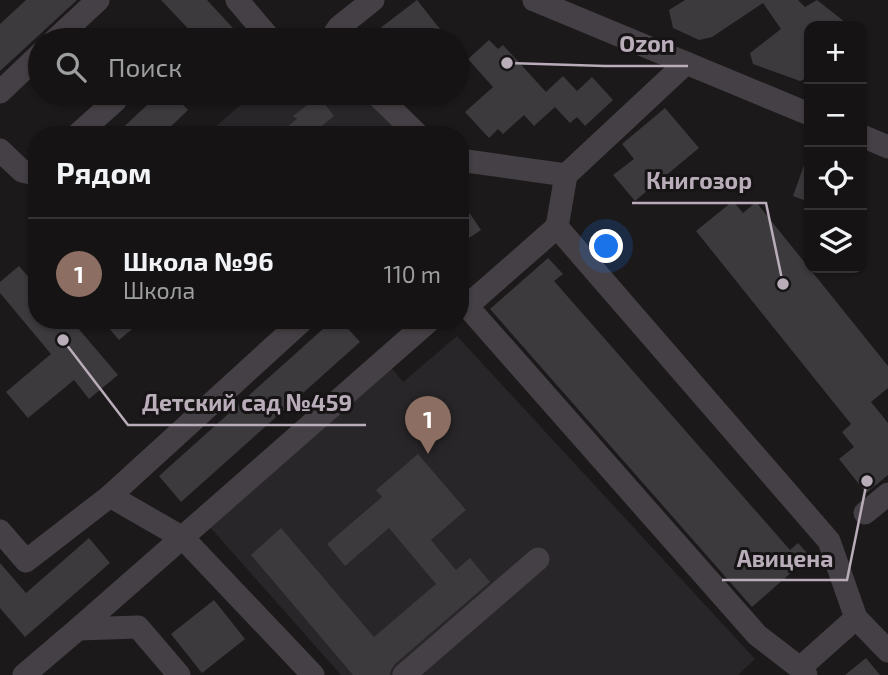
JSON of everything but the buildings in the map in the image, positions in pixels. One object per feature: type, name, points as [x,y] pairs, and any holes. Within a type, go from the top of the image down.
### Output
[{"type":"street","points":[[68,28],[98,0]]},
{"type":"street","points":[[237,0],[261,28]]},
{"type":"street","points":[[338,28],[373,0]]},
{"type":"street","points":[[534,0],[804,112]]},
{"type":"street","points":[[469,304],[557,227],[566,175],[686,64]]},
{"type":"street","points":[[0,92],[28,65]]},
{"type":"street","points":[[87,126],[111,105]]},
{"type":"street","points":[[387,105],[409,126]]},
{"type":"street","points":[[867,138],[888,146]]},
{"type":"street","points":[[0,150],[22,171],[28,172]]},
{"type":"street","points":[[469,161],[566,175]]},
{"type":"street","points":[[557,227],[829,541],[856,618],[888,650]]},
{"type":"street","points":[[469,308],[757,635],[803,671],[856,618]]},
{"type":"street","points":[[0,531],[26,561],[110,496],[293,329]]},
{"type":"street","points":[[24,675],[420,329]]},
{"type":"street","points":[[865,513],[888,494]]},
{"type":"street","points":[[110,496],[183,537],[313,675]]},
{"type":"street","points":[[404,675],[538,559]]},
{"type":"street","points":[[78,629],[138,627],[179,675]]},
{"type":"shaded area","points":[[240,105],[373,105],[393,126],[216,126]]},
{"type":"shaded area","points":[[457,336],[755,659],[738,675],[341,675],[209,526],[389,365],[403,382]]},
{"type":"place","name":"Ozon","points":[[507,63]]},
{"type":"place","name":"Книгозор","points":[[783,284]]},
{"type":"place","name":"Детский сад №459","points":[[63,340]]},
{"type":"place","name":"Школа №96","points":[[428,454]]},
{"type":"place","name":"Авицена","points":[[867,481]]}]
